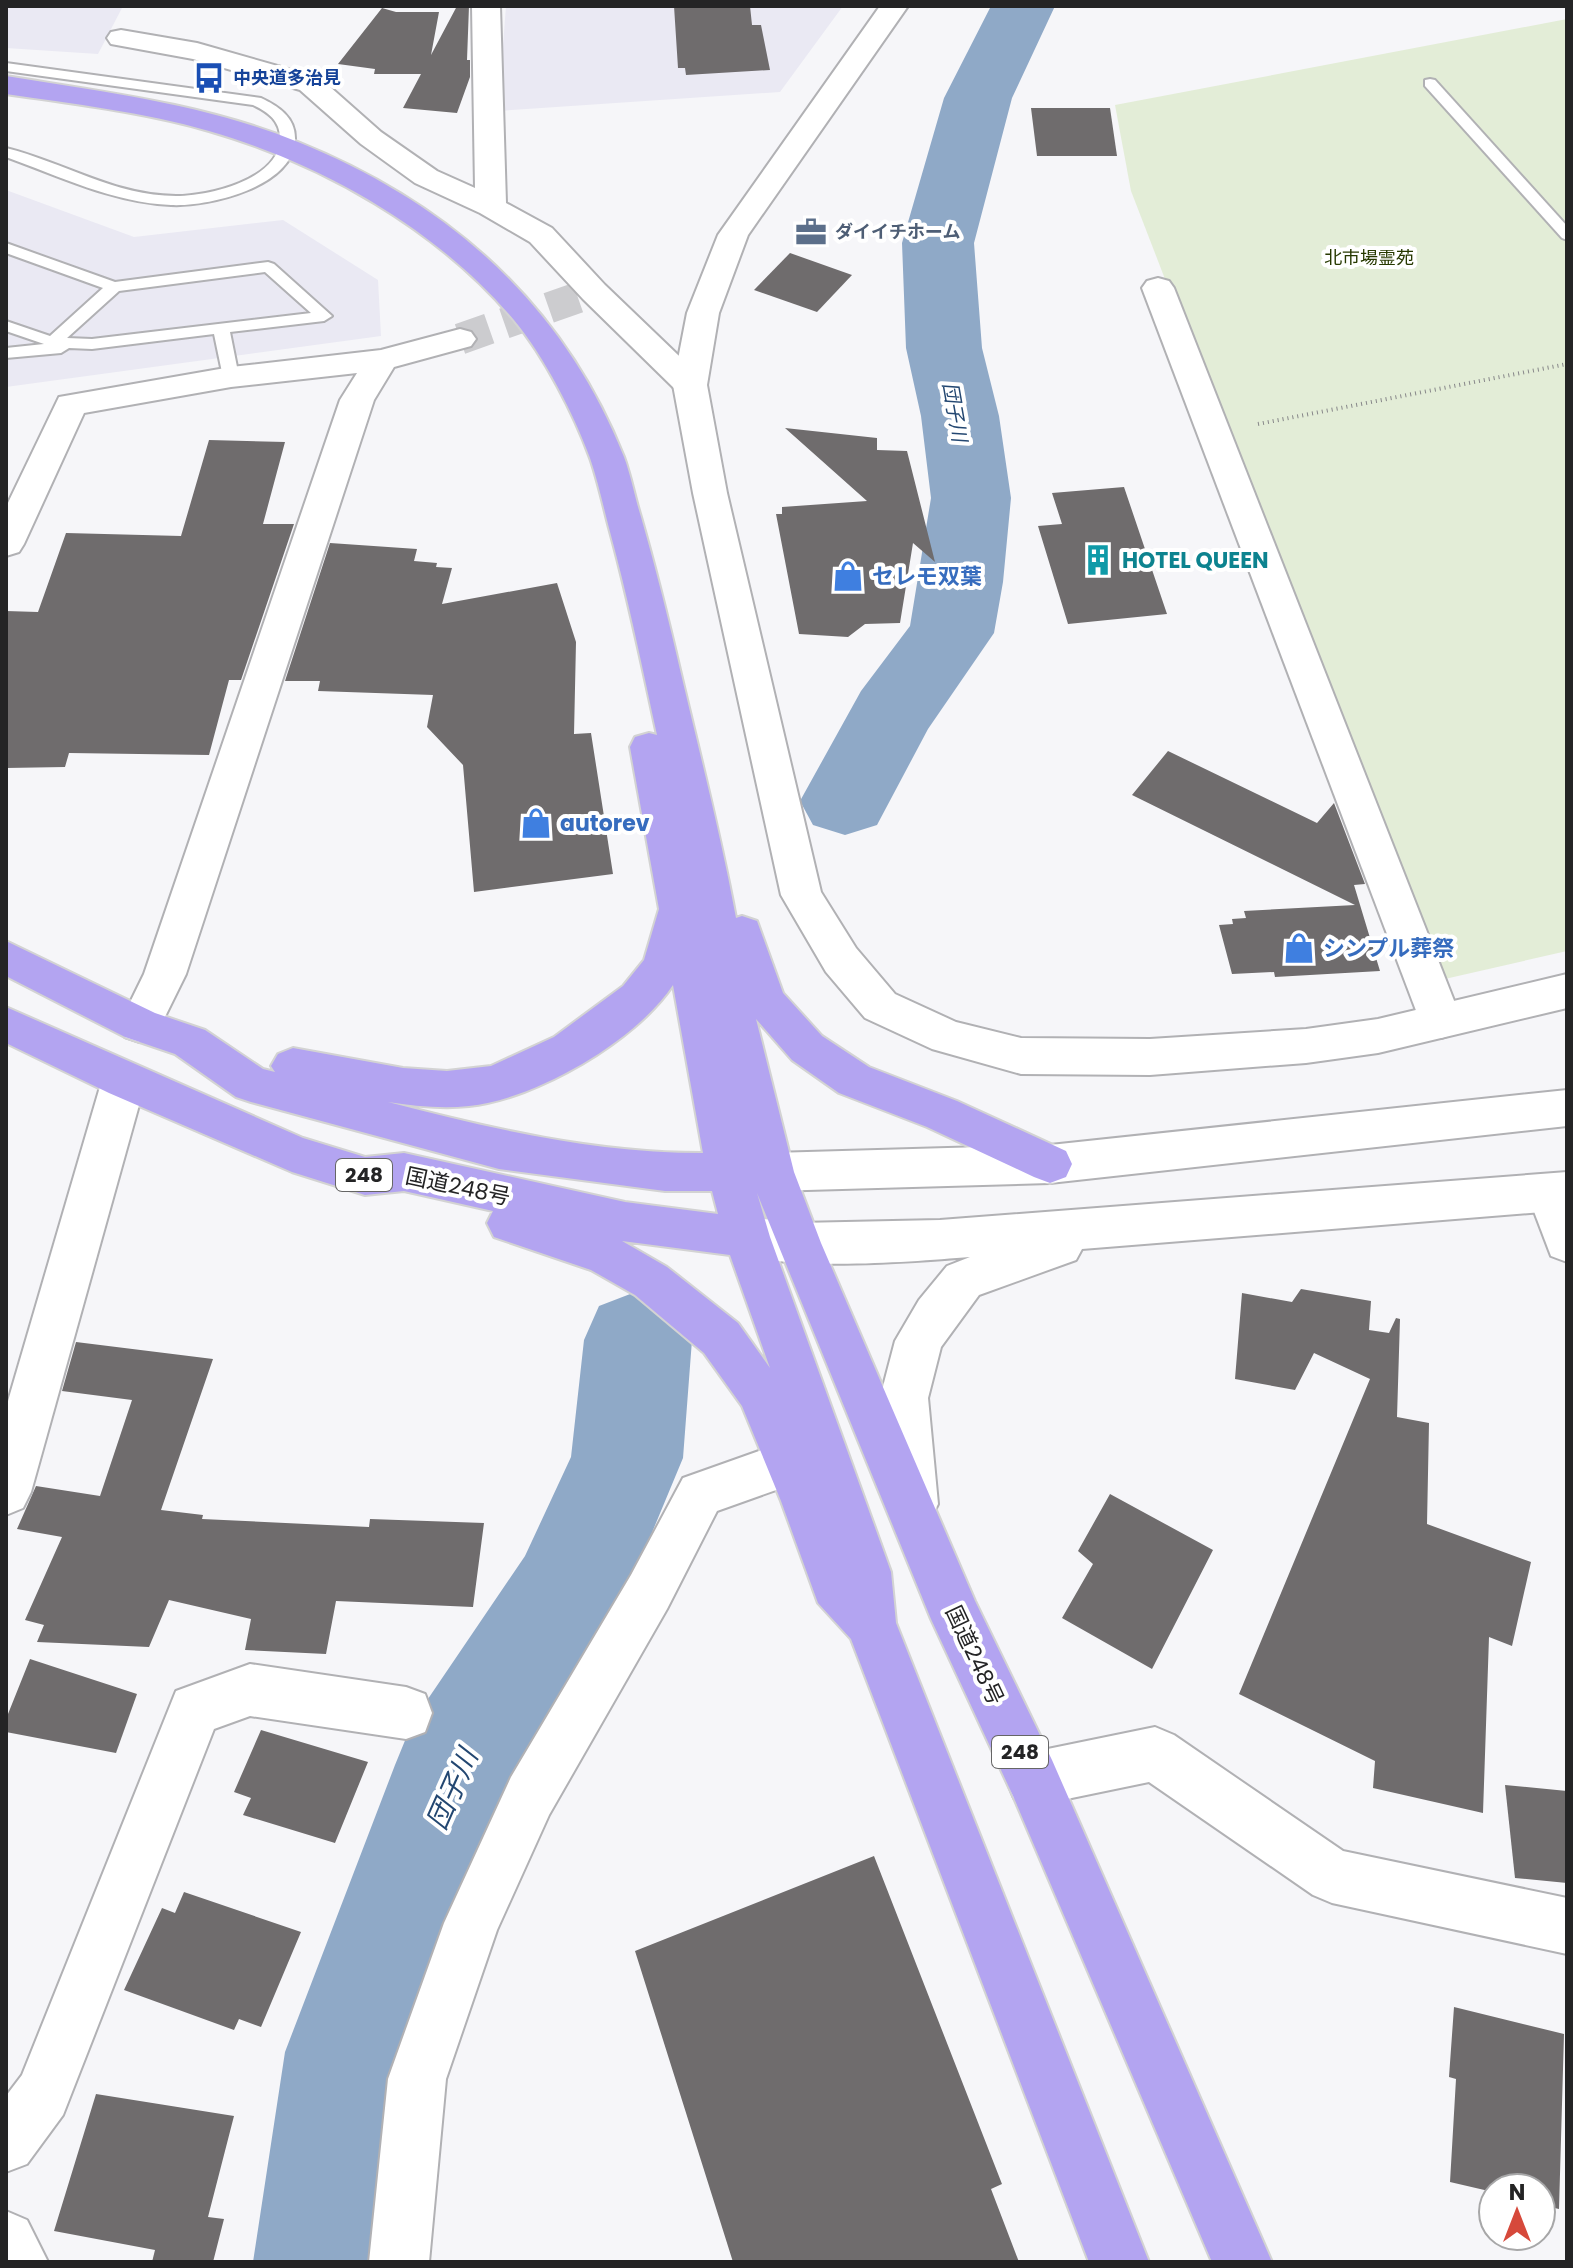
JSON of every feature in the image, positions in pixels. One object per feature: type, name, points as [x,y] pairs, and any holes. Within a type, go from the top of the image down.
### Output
[{"type":"highway","points":[[6,85],[140,106],[219,125],[282,156],[413,241],[469,287],[519,343],[567,432],[619,595],[696,905],[750,1172]]},
{"type":"highway","points":[[6,102],[185,130],[282,156]]},
{"type":"highway","points":[[190,1042],[373,1084],[472,1088],[529,1070],[583,1042],[624,1011],[652,982],[696,905]]},
{"type":"highway","points":[[696,905],[738,922],[765,1001],[807,1048],[854,1080],[942,1114],[1050,1164]]},
{"type":"highway","name":"国道248号","points":[[6,957],[140,1025],[190,1042],[251,1084],[499,1150],[665,1172],[750,1172],[798,1243],[957,1619],[1033,1779],[1242,2262]]},
{"type":"highway","name":"国道248号","points":[[6,1024],[124,1080],[292,1153],[365,1176],[404,1172],[625,1222],[747,1237]]},
{"type":"highway","name":"248","points":[[750,1172],[747,1237],[866,1572],[870,1623],[1119,2262]]},
{"type":"highway","name":"248","points":[[365,1176],[395,1198],[532,1228],[606,1255],[651,1281],[721,1338],[760,1393],[836,1586],[870,1623]]},
{"type":"street","points":[[486,6],[491,207]]},
{"type":"street","points":[[894,6],[733,235],[703,313],[690,385],[710,493],[801,895],[841,960],[880,1006],[947,1037],[1021,1056],[1150,1057],[1306,1046],[1378,1036],[1567,991]]},
{"type":"street","points":[[121,38],[197,51],[310,84],[371,138],[426,177],[491,207],[541,235],[594,292],[690,385]]},
{"type":"street","points":[[1158,288],[1441,1021]]},
{"type":"street","points":[[6,544],[71,405],[231,377],[382,360],[460,339]]},
{"type":"street","points":[[140,1025],[165,974],[357,400],[382,360]]},
{"type":"street","points":[[6,1492],[124,1080]]},
{"type":"street","points":[[750,1172],[1050,1164],[1567,1108]]},
{"type":"street","points":[[747,1237],[798,1243],[940,1240],[1558,1192],[1567,1242]]},
{"type":"street","points":[[914,1514],[904,1398],[919,1341],[935,1315],[963,1280],[1110,1226]]},
{"type":"street","points":[[399,2262],[417,2079],[472,1923],[530,1796],[649,1592],[700,1494],[790,1463]]},
{"type":"street","points":[[6,2143],[43,2095],[195,1709],[250,1690],[406,1713]]},
{"type":"street","points":[[1033,1779],[1155,1754],[1332,1876],[1567,1926]]},
{"type":"street","points":[[6,2241],[18,2262]]},
{"type":"lane","points":[[6,67],[256,101],[272,108],[286,122],[290,139],[282,156],[266,175],[240,189],[209,198],[176,201],[144,198],[6,152]]},
{"type":"lane","points":[[1430,83],[1567,235]]},
{"type":"lane","points":[[6,248],[114,287],[268,267],[324,316],[6,353]]},
{"type":"lane","points":[[53,342],[114,287]]},
{"type":"lane","points":[[6,326],[53,342],[92,344]]},
{"type":"lane","points":[[221,330],[231,377]]},
{"type":"path","points":[[1253,425],[1567,364]]},
{"type":"shaded area","points":[[6,6],[123,6],[98,54],[6,48]]},
{"type":"shaded area","points":[[506,6],[843,6],[780,92],[498,111]]},
{"type":"shaded area","points":[[6,190],[134,237],[283,220],[378,280],[381,336],[6,387]]},
{"type":"green space","name":"北市場霊苑","points":[[1567,19],[1567,951],[1436,981],[1131,191],[1115,105]]},
{"type":"building","points":[[457,6],[469,6],[467,60],[470,60],[470,77],[457,113],[403,108],[421,74],[374,74],[375,69],[338,64],[382,8],[396,12],[439,12],[431,55]]},
{"type":"building","points":[[674,6],[750,6],[752,25],[761,25],[770,70],[686,75],[685,68],[678,68]]},
{"type":"building","points":[[1031,108],[1110,108],[1117,156],[1037,156]]},
{"type":"building","points":[[790,253],[852,275],[817,312],[754,290]]},
{"type":"building","name":"セレモ双葉","points":[[785,428],[877,438],[877,450],[907,451],[935,562],[913,543],[900,623],[865,624],[848,637],[799,634],[776,514],[782,514],[782,507],[867,501]]},
{"type":"building","points":[[209,440],[285,442],[263,524],[294,524],[241,680],[229,680],[209,755],[69,753],[65,767],[6,768],[6,611],[38,612],[66,533],[181,536]]},
{"type":"building","name":"HOTEL QUEEN","points":[[1124,487],[1167,614],[1068,624],[1038,526],[1062,524],[1052,493]]},
{"type":"building","points":[[330,543],[417,549],[414,561],[452,568],[442,604],[557,583],[576,642],[574,734],[591,733],[613,874],[474,892],[463,765],[427,727],[433,695],[318,691],[320,681],[285,681]]},
{"type":"building","points":[[1168,751],[1317,823],[1334,803],[1365,884],[1354,885],[1380,971],[1275,977],[1274,972],[1232,974],[1219,925],[1233,924],[1232,919],[1246,918],[1244,911],[1355,905],[1132,795]]},
{"type":"building","points":[[1301,1289],[1371,1301],[1369,1330],[1389,1333],[1396,1318],[1400,1319],[1397,1417],[1429,1423],[1427,1524],[1531,1562],[1512,1646],[1489,1637],[1483,1813],[1373,1788],[1375,1761],[1239,1694],[1370,1379],[1314,1353],[1295,1390],[1235,1379],[1242,1293],[1292,1302]]},
{"type":"building","points":[[76,1342],[213,1359],[161,1510],[203,1515],[202,1519],[369,1527],[370,1519],[484,1523],[473,1607],[336,1601],[326,1654],[245,1650],[251,1619],[169,1600],[149,1647],[37,1642],[44,1625],[25,1620],[62,1537],[17,1529],[36,1486],[100,1496],[132,1400],[62,1391]]},
{"type":"building","points":[[1110,1494],[1213,1550],[1152,1669],[1062,1618],[1093,1564],[1078,1551]]},
{"type":"building","points":[[30,1659],[137,1694],[116,1753],[6,1732],[6,1719]]},
{"type":"building","points":[[261,1730],[368,1762],[335,1843],[243,1815],[251,1798],[234,1792]]},
{"type":"building","points":[[1505,1785],[1567,1791],[1567,1883],[1515,1878]]},
{"type":"building","points":[[874,1856],[1002,2184],[991,2189],[1019,2262],[733,2262],[635,1951]]},
{"type":"building","points":[[184,1892],[301,1932],[261,2027],[239,2019],[234,2030],[124,1990],[162,1908],[175,1913]]},
{"type":"building","points":[[1454,2007],[1564,2034],[1559,2209],[1557,2172],[1477,2172],[1477,2188],[1450,2182],[1456,2079],[1449,2077]]},
{"type":"building","points":[[96,2094],[234,2116],[208,2217],[224,2219],[213,2262],[152,2262],[155,2250],[54,2231]]},
{"type":"waterway","name":"団子川","points":[[845,801],[892,713],[951,633],[961,582],[971,498],[960,416],[944,348],[938,243],[978,98],[1023,6]]},
{"type":"waterway","name":"団子川","points":[[323,2262],[351,2052],[457,1765],[567,1596],[627,1458],[638,1340]]},
{"type":"tunnel","points":[[460,339],[594,292]]},
{"type":"place","name":"中央道多治見","points":[[209,78]]},
{"type":"place","name":"ダイイチホーム","points":[[811,232]]},
{"type":"place","name":"HOTEL QUEEN","points":[[1098,560]]},
{"type":"place","name":"セレモ双葉","points":[[848,576]]},
{"type":"place","name":"autorev","points":[[536,823]]},
{"type":"place","name":"シンプル葬祭","points":[[1299,948]]}]
